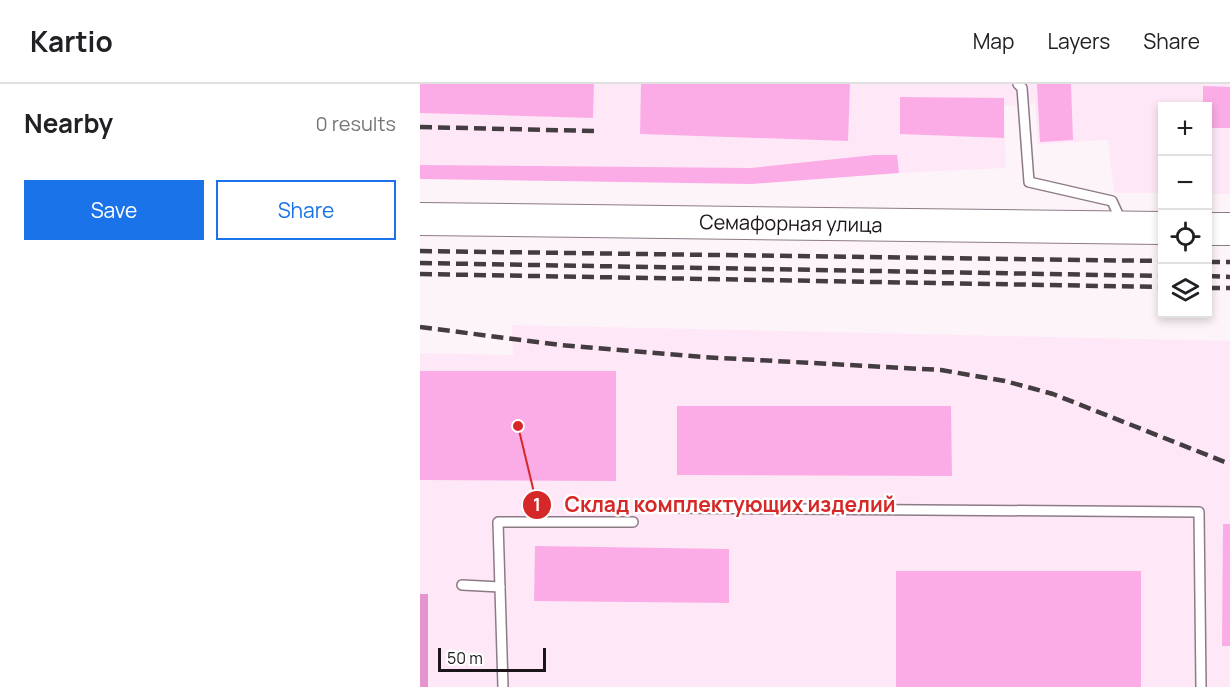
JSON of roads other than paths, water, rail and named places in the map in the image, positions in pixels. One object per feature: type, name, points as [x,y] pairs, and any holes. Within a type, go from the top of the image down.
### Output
[{"type":"highway","name":"Семафорная улица","points":[[420,219],[1158,228]]},
{"type":"highway","points":[[1212,229],[1230,229]]},
{"type":"lane","points":[[1018,84],[1022,88],[1029,182],[1112,201],[1124,228]]},
{"type":"lane","points":[[668,508],[1199,512],[1201,687]]},
{"type":"lane","points":[[502,687],[498,522],[633,522]]},
{"type":"lane","points":[[462,585],[500,587]]},
{"type":"railway","points":[[420,127],[595,131]]},
{"type":"railway","points":[[420,251],[1158,261]]},
{"type":"railway","points":[[1212,262],[1230,262]]},
{"type":"railway","points":[[420,263],[1158,276]]},
{"type":"railway","points":[[420,274],[1158,287]]},
{"type":"railway","points":[[1212,276],[1230,277]]},
{"type":"railway","points":[[1212,288],[1230,288]]},
{"type":"railway","points":[[420,327],[560,345],[702,357],[941,370],[1005,381],[1053,394],[1230,464]]},
{"type":"place","name":"Склад комплектующих изделий","points":[[518,426]]}]
